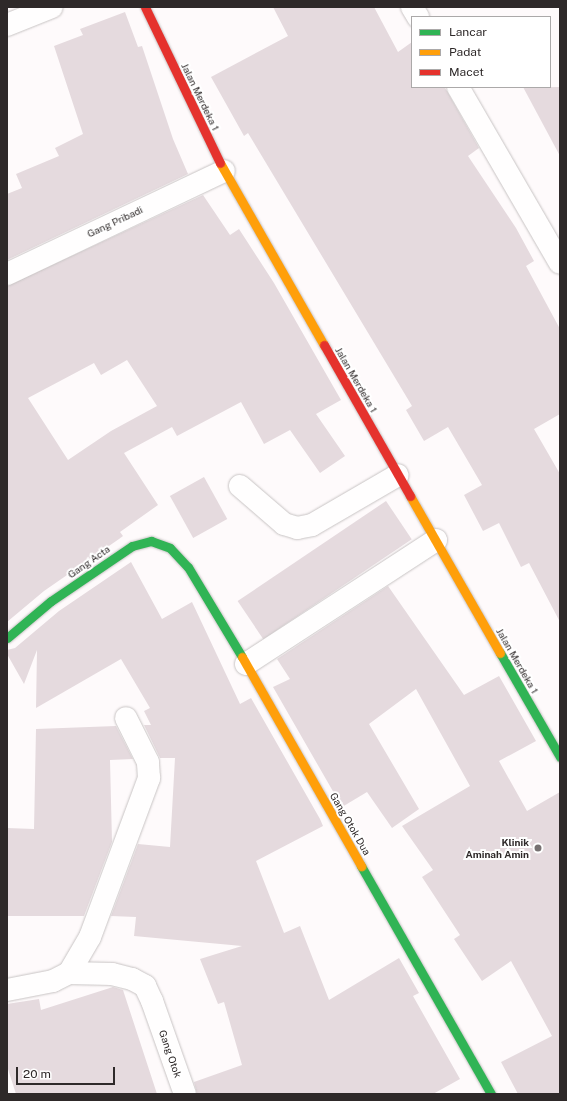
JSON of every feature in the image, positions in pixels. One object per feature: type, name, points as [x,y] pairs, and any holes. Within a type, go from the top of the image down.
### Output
[{"type":"street","points":[[7,25],[52,7]]},
{"type":"street","name":"Jalan Merdeka 1","points":[[145,7],[224,171],[560,758]]},
{"type":"street","points":[[412,7],[417,16]]},
{"type":"street","points":[[459,88],[560,263]]},
{"type":"street","name":"Gang Pribadi","points":[[7,274],[224,171]]},
{"type":"street","points":[[240,486],[284,524],[297,528],[312,525],[398,475]]},
{"type":"street","points":[[246,664],[436,540]]},
{"type":"street","name":"Gang Acta","points":[[7,638],[51,601],[124,550],[142,542],[163,543],[188,566]]},
{"type":"street","name":"Gang Otok Dua","points":[[188,566],[246,664],[491,1094]]},
{"type":"street","points":[[7,990],[52,981],[69,973],[90,936],[149,778],[148,762],[126,718]]},
{"type":"street","name":"Gang Otok","points":[[69,973],[112,974],[132,979],[145,986],[185,1094]]},
{"type":"building","points":[[273,7],[374,7],[398,52],[411,43],[411,88],[445,88],[447,91],[479,148],[468,156],[516,228],[534,261],[526,266],[560,329],[560,414],[534,429],[560,474],[560,622],[529,563],[521,567],[499,523],[483,531],[464,495],[482,485],[448,427],[424,441],[406,410],[412,406],[248,133],[244,136],[211,77],[288,36]]},
{"type":"building","points":[[125,12],[138,47],[142,46],[173,139],[188,174],[7,260],[7,194],[22,188],[16,174],[59,156],[55,148],[83,134],[54,46],[83,35],[80,29]]},
{"type":"building","points":[[560,87],[560,156],[524,88]]},
{"type":"building","points":[[203,195],[230,235],[239,229],[274,283],[341,400],[316,414],[345,456],[320,473],[290,430],[264,444],[241,402],[177,436],[172,427],[124,453],[158,505],[120,532],[123,536],[44,591],[7,622],[7,286]],"holes":[[[127,360],[157,406],[111,431],[68,460],[28,398],[94,363],[101,375]]]},
{"type":"building","points":[[204,477],[227,519],[193,538],[170,496]]},
{"type":"building","points":[[386,501],[412,539],[263,639],[238,601]]},
{"type":"building","points":[[131,562],[162,619],[192,602],[240,704],[251,698],[323,826],[256,861],[284,933],[300,926],[329,1000],[399,958],[419,993],[413,996],[460,1079],[433,1094],[197,1094],[194,1082],[242,1065],[224,1002],[218,1004],[200,959],[242,946],[134,936],[136,917],[111,916],[138,844],[170,847],[175,758],[160,758],[144,725],[151,725],[144,711],[150,708],[121,659],[36,708],[37,650],[24,684],[7,654],[7,650],[15,648],[59,611]]},
{"type":"building","points":[[388,586],[464,695],[499,676],[536,741],[499,761],[527,811],[560,792],[560,1094],[518,1094],[501,1062],[552,1036],[511,961],[482,981],[454,939],[460,935],[422,877],[433,870],[402,826],[470,786],[416,689],[369,724],[419,809],[392,828],[367,792],[342,807],[273,687],[290,679],[277,659]]},
{"type":"building","points":[[116,726],[133,759],[110,760],[112,842],[84,916],[7,916],[7,828],[34,829],[36,729]]},
{"type":"building","points":[[113,987],[123,990],[157,1094],[16,1094],[7,1066],[7,1004],[39,999],[41,1010]]},
{"type":"traffic: fast","points":[[7,638],[51,601],[132,546],[151,541],[170,548],[188,567],[242,657]]},
{"type":"traffic: fast","points":[[500,653],[560,757]]},
{"type":"traffic: fast","points":[[361,866],[491,1094]]},
{"type":"traffic: slow","points":[[220,163],[324,345]]},
{"type":"traffic: slow","points":[[410,496],[500,653]]},
{"type":"traffic: slow","points":[[242,657],[361,866]]},
{"type":"traffic: jam","points":[[145,7],[220,163]]},
{"type":"traffic: jam","points":[[324,345],[410,496]]},
{"type":"place","name":"Klinik Aminah Amin","points":[[538,848]]}]
